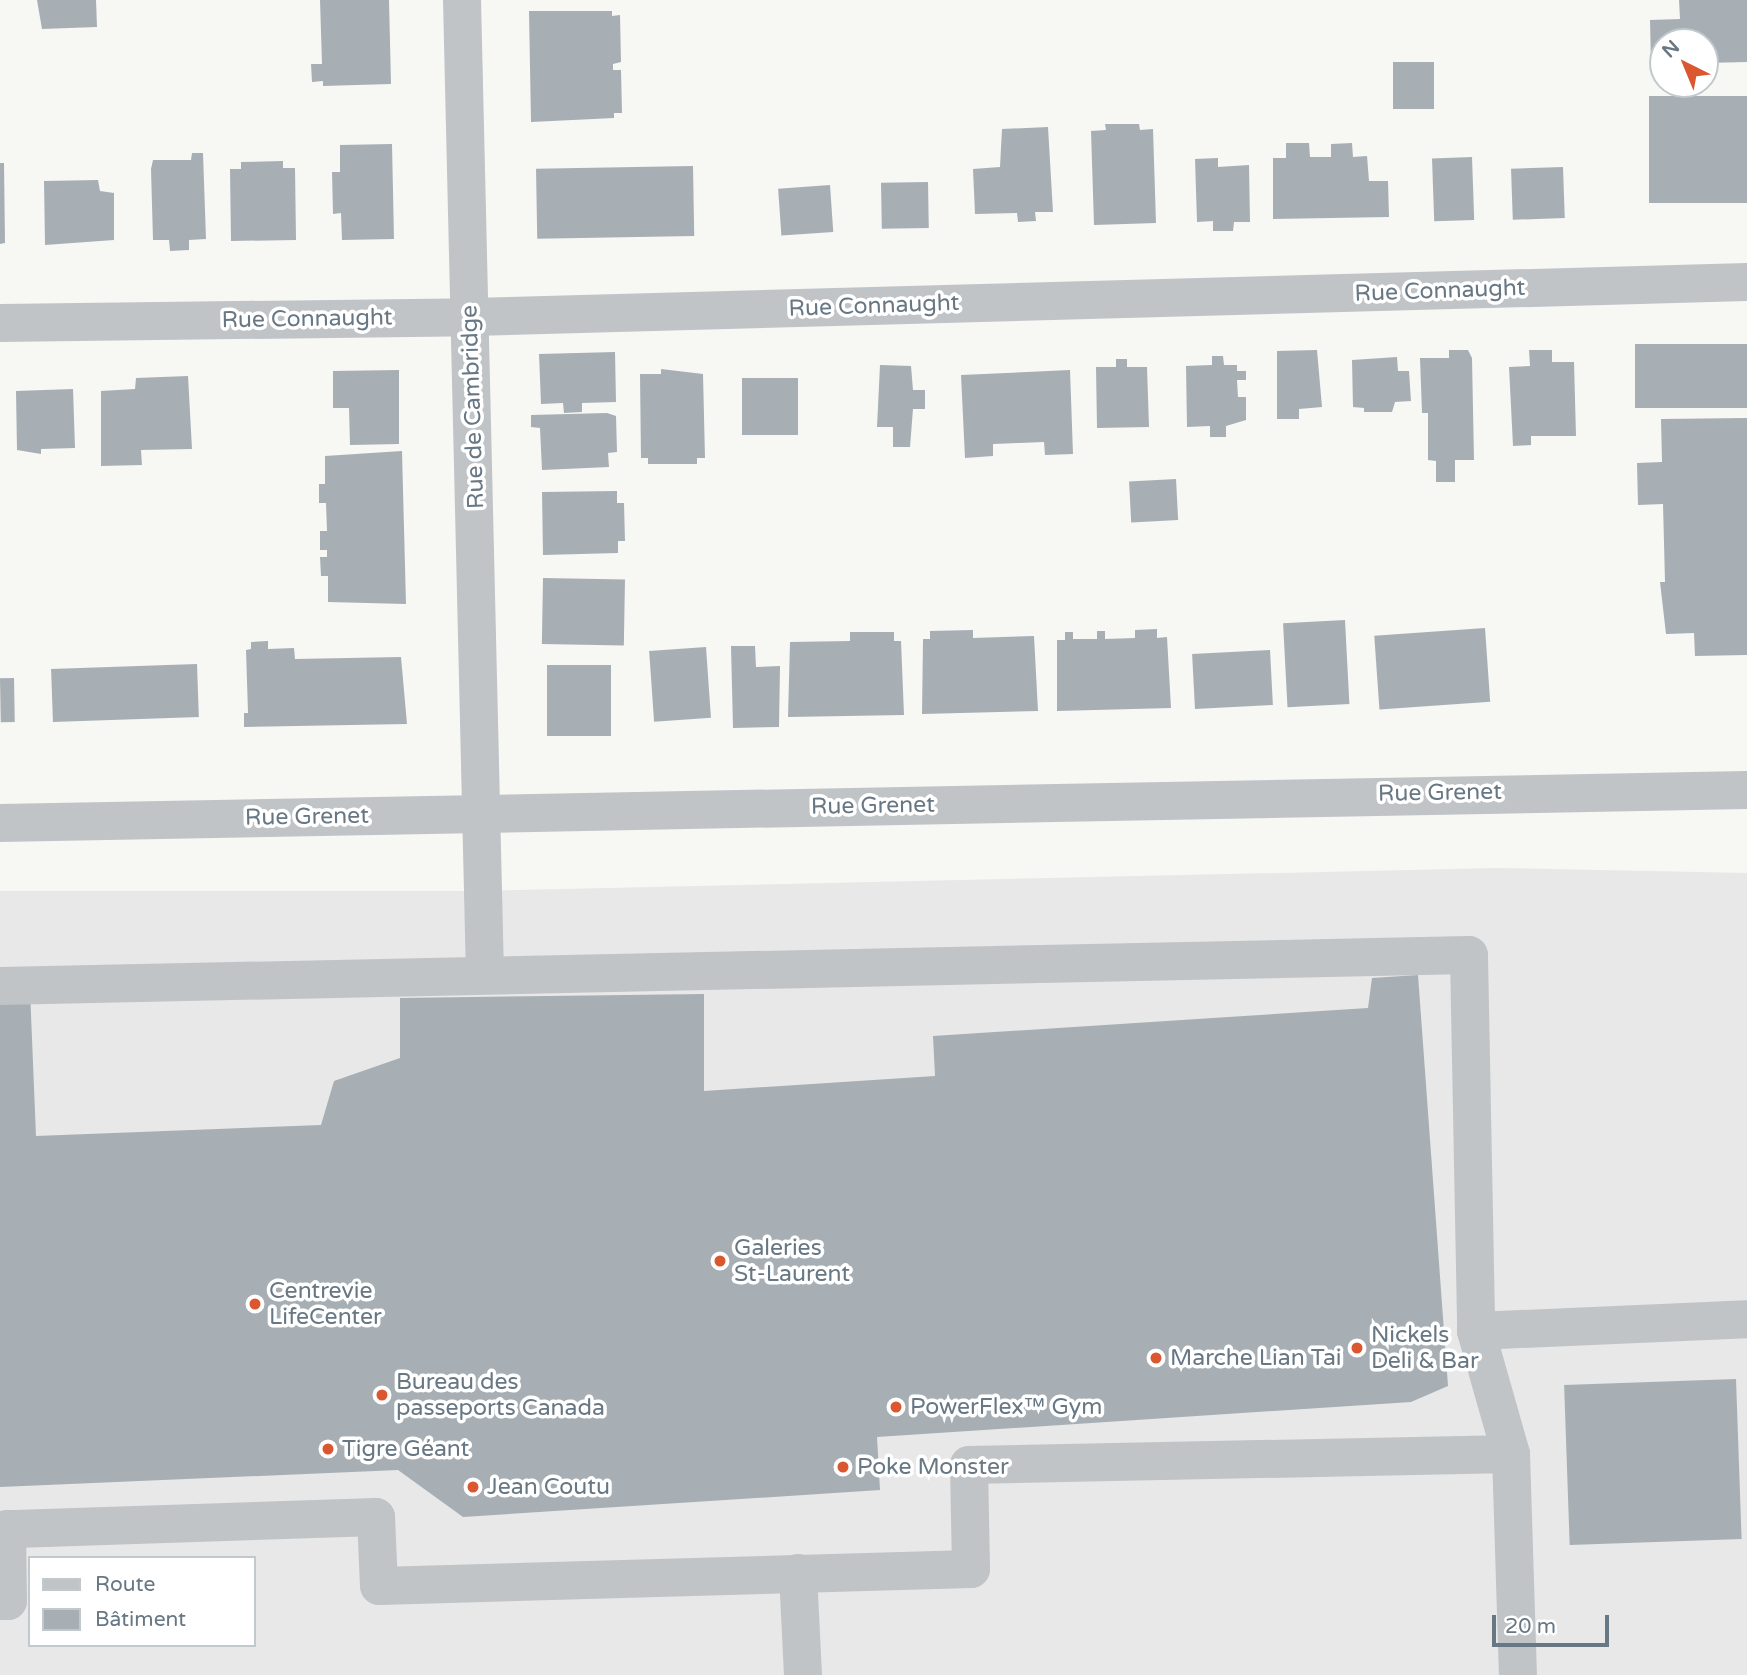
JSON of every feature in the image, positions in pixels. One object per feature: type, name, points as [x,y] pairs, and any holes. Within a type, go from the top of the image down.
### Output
[{"type":"street","name":"Rue de Cambridge","points":[[462,0],[484,814],[485,975]]},
{"type":"street","name":"Rue Connaught","points":[[0,323],[471,317],[1747,282]]},
{"type":"street","name":"Rue Grenet","points":[[0,823],[1747,790]]},
{"type":"street","points":[[0,986],[1469,955],[1476,1331],[1511,1454],[1518,1675]]},
{"type":"street","points":[[1476,1331],[1747,1319]]},
{"type":"street","points":[[0,1601],[8,1601],[7,1529],[376,1517],[379,1586],[971,1569],[970,1465],[1511,1454]]},
{"type":"street","points":[[798,1573],[803,1675]]},
{"type":"shaded area","points":[[1497,868],[1747,873],[1747,1675],[0,1675],[0,891],[479,891]]},
{"type":"building","points":[[37,0],[96,0],[97,27],[42,29]]},
{"type":"building","points":[[320,0],[389,0],[391,84],[323,86],[323,81],[312,82],[311,64],[322,64]]},
{"type":"building","points":[[1679,0],[1747,0],[1747,62],[1719,63],[1719,28],[1650,28],[1650,20],[1680,19]]},
{"type":"building","points":[[529,11],[612,11],[612,16],[620,15],[621,62],[613,64],[613,70],[621,70],[622,113],[614,113],[614,118],[531,122]]},
{"type":"building","points":[[1393,62],[1434,62],[1434,109],[1393,109]]},
{"type":"building","points":[[1747,96],[1747,203],[1649,203],[1649,98]]},
{"type":"building","points":[[1105,124],[1139,124],[1140,130],[1153,129],[1156,223],[1094,225],[1091,131],[1106,130]]},
{"type":"building","points":[[1048,127],[1053,212],[1035,212],[1036,221],[1018,222],[1017,213],[975,214],[973,169],[1000,167],[1002,129]]},
{"type":"building","points":[[1286,143],[1309,143],[1310,157],[1331,157],[1331,144],[1352,143],[1353,157],[1367,156],[1369,181],[1388,181],[1389,217],[1273,219],[1273,158],[1286,158]]},
{"type":"building","points":[[392,144],[394,239],[342,240],[341,213],[333,214],[332,172],[340,172],[340,145]]},
{"type":"building","points":[[192,153],[203,153],[206,239],[189,240],[189,250],[170,251],[169,240],[153,240],[153,160],[191,160]]},
{"type":"building","points":[[1472,157],[1474,220],[1434,221],[1432,158]]},
{"type":"building","points":[[1218,158],[1218,167],[1249,165],[1250,222],[1234,222],[1233,231],[1213,231],[1213,221],[1197,222],[1195,159]]},
{"type":"building","points":[[283,161],[283,168],[295,168],[296,240],[231,241],[230,169],[241,169],[241,162]]},
{"type":"building","points":[[0,163],[4,163],[5,243],[0,244]]},
{"type":"building","points":[[693,166],[694,236],[537,239],[536,169]]},
{"type":"building","points":[[1563,167],[1565,218],[1513,220],[1511,169]]},
{"type":"building","points":[[98,180],[100,191],[114,193],[114,240],[45,245],[44,181]]},
{"type":"building","points":[[928,182],[929,228],[882,229],[881,183]]},
{"type":"building","points":[[830,185],[833,232],[781,236],[778,189]]},
{"type":"building","points":[[1635,344],[1747,344],[1747,408],[1635,408]]},
{"type":"building","points":[[1317,350],[1322,407],[1299,409],[1299,419],[1277,419],[1277,351]]},
{"type":"building","points":[[1449,350],[1468,350],[1472,358],[1474,460],[1455,460],[1455,482],[1436,482],[1436,461],[1428,460],[1428,413],[1422,413],[1420,358],[1449,358]]},
{"type":"building","points":[[1529,350],[1552,350],[1552,362],[1574,362],[1576,436],[1531,436],[1531,445],[1513,446],[1509,367],[1530,366]]},
{"type":"building","points":[[615,352],[616,402],[582,403],[582,412],[564,413],[563,403],[541,404],[539,354]]},
{"type":"building","points":[[1212,356],[1223,356],[1224,365],[1237,365],[1237,371],[1246,371],[1246,380],[1237,380],[1238,397],[1246,397],[1246,420],[1226,426],[1226,437],[1210,437],[1210,426],[1187,427],[1186,366],[1212,365]]},
{"type":"building","points":[[1397,357],[1398,371],[1409,371],[1411,401],[1395,402],[1392,412],[1364,412],[1364,408],[1353,407],[1352,360]]},
{"type":"building","points":[[1116,359],[1127,359],[1127,367],[1147,367],[1149,427],[1097,428],[1096,367],[1116,367]]},
{"type":"building","points":[[880,365],[911,366],[913,390],[925,390],[925,409],[913,409],[910,447],[893,447],[893,427],[877,427]]},
{"type":"building","points":[[661,369],[703,374],[705,458],[697,458],[697,464],[648,464],[648,458],[641,458],[640,374],[661,374]]},
{"type":"building","points":[[399,370],[399,444],[350,445],[349,408],[333,408],[333,371]]},
{"type":"building","points":[[1070,370],[1073,454],[1045,455],[1044,442],[993,444],[993,456],[965,458],[961,375]]},
{"type":"building","points":[[188,376],[192,449],[141,450],[142,465],[101,466],[101,391],[135,389],[136,378]]},
{"type":"building","points":[[742,378],[798,378],[798,435],[742,435]]},
{"type":"building","points":[[73,389],[75,448],[41,449],[41,454],[17,450],[16,391]]},
{"type":"building","points":[[607,413],[616,416],[617,452],[608,453],[609,467],[542,470],[540,428],[531,427],[531,415]]},
{"type":"building","points":[[1747,418],[1747,655],[1695,656],[1694,633],[1666,634],[1660,582],[1665,582],[1663,504],[1638,505],[1637,463],[1662,462],[1661,419]]},
{"type":"building","points":[[402,451],[406,604],[328,602],[328,576],[321,576],[320,557],[327,557],[327,550],[320,550],[320,531],[327,531],[326,503],[319,503],[319,484],[325,484],[325,456]]},
{"type":"building","points":[[1176,479],[1178,520],[1131,522],[1129,481]]},
{"type":"building","points":[[617,491],[617,503],[624,503],[625,541],[618,541],[618,553],[543,555],[542,492]]},
{"type":"building","points":[[543,578],[625,579],[624,645],[542,644]]},
{"type":"building","points":[[1345,620],[1349,704],[1287,707],[1283,623]]},
{"type":"building","points":[[1485,628],[1490,702],[1379,710],[1374,636]]},
{"type":"building","points":[[1157,629],[1157,638],[1167,637],[1171,708],[1057,711],[1057,640],[1065,640],[1065,632],[1073,632],[1073,639],[1097,639],[1097,631],[1105,631],[1105,639],[1135,638],[1135,630]]},
{"type":"building","points":[[973,630],[973,638],[1034,636],[1038,711],[922,714],[923,639],[930,639],[930,631]]},
{"type":"building","points":[[850,632],[894,632],[894,641],[901,641],[904,715],[788,717],[790,642],[850,641]]},
{"type":"building","points":[[268,641],[268,649],[294,648],[295,659],[401,657],[407,724],[244,727],[244,713],[248,713],[246,650],[251,649],[251,642]]},
{"type":"building","points":[[731,646],[755,646],[756,667],[780,666],[779,727],[733,728]]},
{"type":"building","points":[[706,647],[711,718],[654,722],[649,651]]},
{"type":"building","points":[[1270,650],[1273,705],[1195,709],[1192,654]]},
{"type":"building","points":[[197,664],[199,717],[53,722],[51,669]]},
{"type":"building","points":[[547,665],[611,665],[611,736],[547,736]]},
{"type":"building","points":[[0,678],[14,678],[15,722],[1,722]]},
{"type":"building","name":"Galeries St-Laurent","points":[[1418,975],[1448,1386],[1411,1402],[877,1437],[880,1490],[463,1517],[398,1470],[0,1487],[0,992],[30,990],[36,1136],[321,1125],[334,1081],[400,1058],[400,998],[704,994],[704,1091],[935,1076],[933,1036],[1368,1008],[1372,978]]},
{"type":"building","points":[[1736,1379],[1742,1539],[1570,1545],[1564,1385]]},
{"type":"place","name":"Galeries St-Laurent","points":[[720,1261]]},
{"type":"place","name":"Centrevie LifeCenter","points":[[255,1304]]},
{"type":"place","name":"Nickels Deli & Bar","points":[[1357,1348]]},
{"type":"place","name":"Marche Lian Tai","points":[[1156,1358]]},
{"type":"place","name":"Bureau des passeports Canada","points":[[382,1395]]},
{"type":"place","name":"PowerFlex™ Gym","points":[[896,1407]]},
{"type":"place","name":"Tigre Géant","points":[[328,1449]]},
{"type":"place","name":"Poke Monster","points":[[843,1467]]},
{"type":"place","name":"Jean Coutu","points":[[473,1487]]}]
